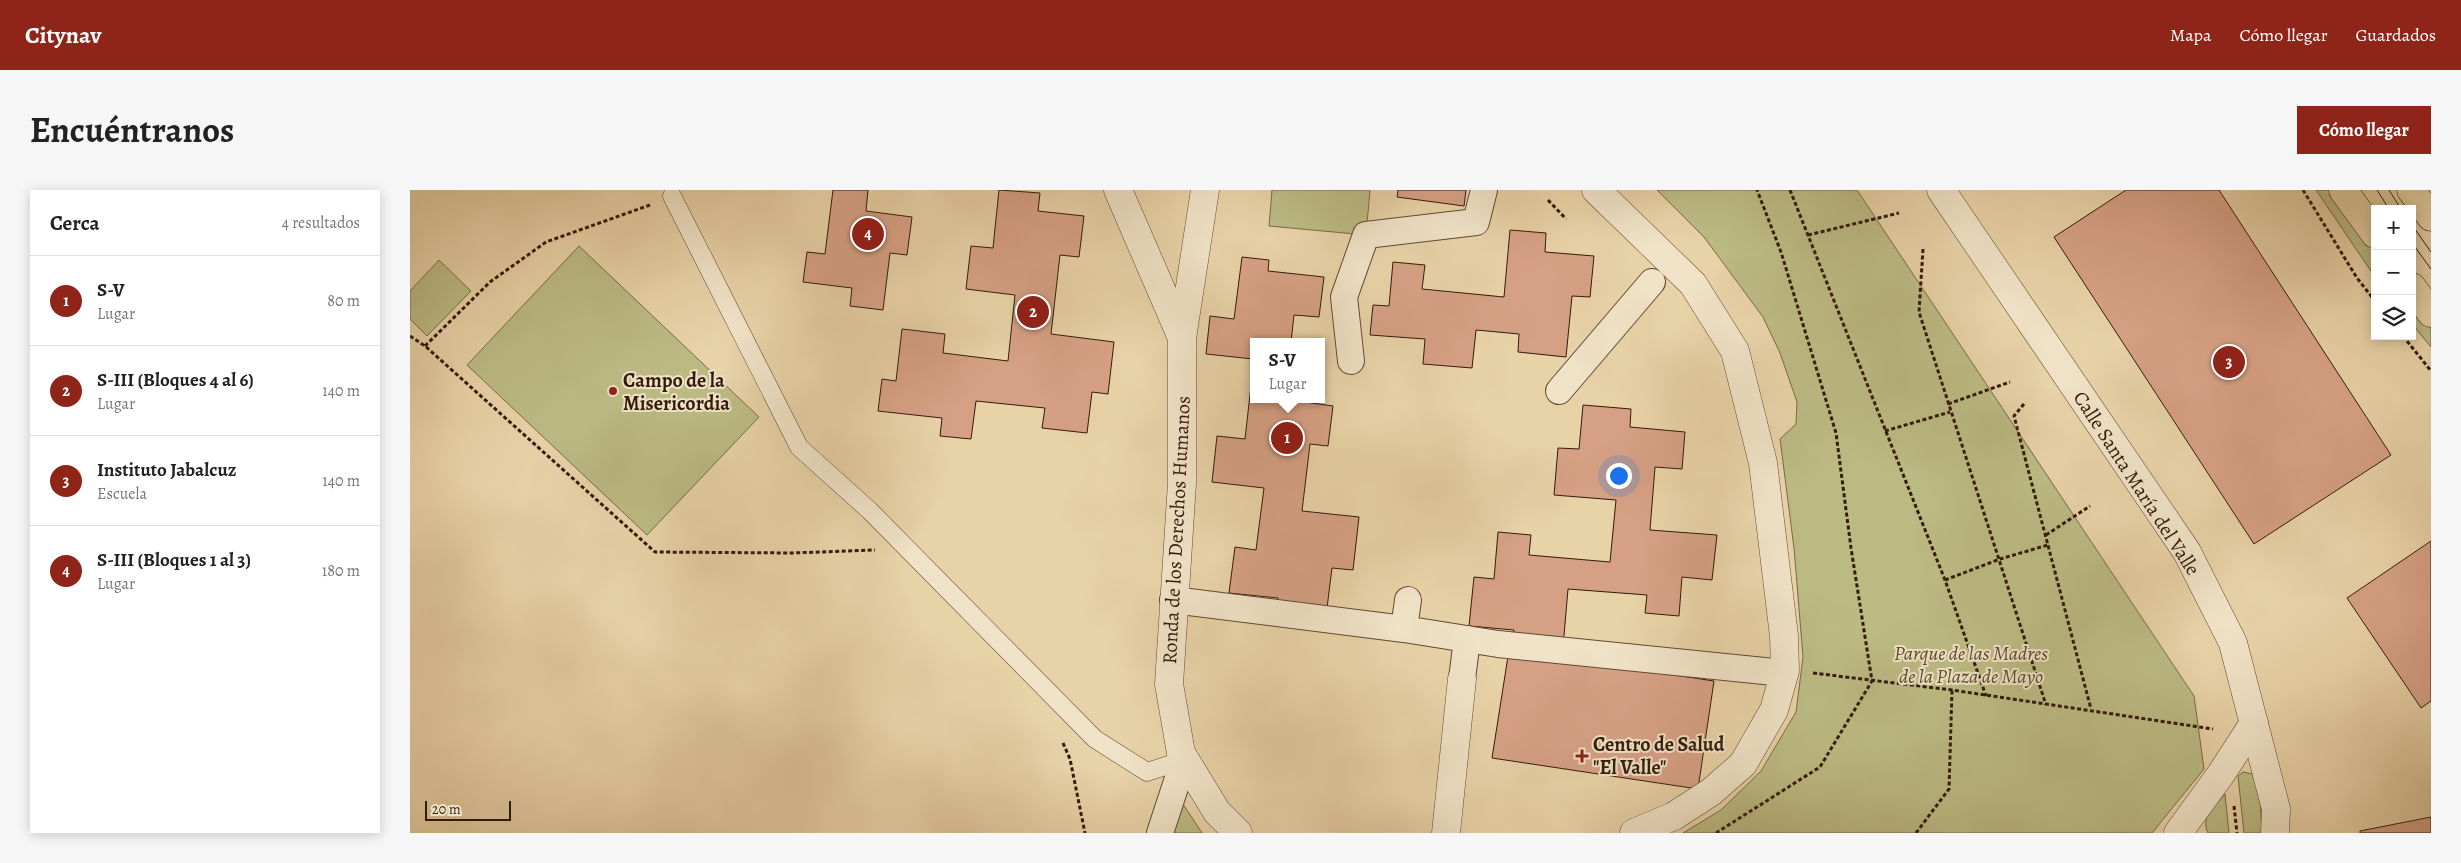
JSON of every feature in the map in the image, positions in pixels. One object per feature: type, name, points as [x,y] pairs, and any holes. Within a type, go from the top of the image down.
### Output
[{"type":"highway","points":[[2343,190],[2371,228]]},
{"type":"highway","points":[[2411,190],[2431,217]]},
{"type":"highway","points":[[2416,292],[2431,313]]},
{"type":"street","name":"Ronda de los Derechos Humanos","points":[[1118,190],[1182,338],[1182,484],[1169,684],[1181,753],[1217,812],[1238,833]]},
{"type":"street","points":[[1182,338],[1205,190]]},
{"type":"street","points":[[1351,360],[1344,297],[1366,235],[1476,222],[1484,190]]},
{"type":"street","points":[[1596,190],[1693,284],[1735,351],[1763,463],[1784,636],[1785,671],[1774,710],[1743,764],[1711,792],[1674,816],[1634,833]]},
{"type":"street","name":"Calle Santa María del Valle","points":[[1941,190],[2187,552],[2233,643],[2276,810],[2275,833]]},
{"type":"street","points":[[1560,391],[1652,282]]},
{"type":"street","points":[[1173,600],[1404,629],[1498,644],[1774,672]]},
{"type":"street","points":[[1404,629],[1408,600]]},
{"type":"street","points":[[1446,833],[1467,639]]},
{"type":"street","points":[[2178,833],[2221,774],[2254,723]]},
{"type":"street","points":[[1160,833],[1184,760]]},
{"type":"lane","points":[[672,196],[799,447],[870,511],[1096,739],[1147,772],[1184,760]]},
{"type":"path","points":[[1716,833],[1820,767],[1872,681],[1851,548],[1836,433],[1781,252],[1757,190]]},
{"type":"path","points":[[1790,190],[1884,431],[1945,580],[1986,696]]},
{"type":"path","points":[[2303,190],[2357,278],[2371,296]]},
{"type":"path","points":[[425,346],[490,282],[546,242],[606,222],[672,196]]},
{"type":"path","points":[[1548,200],[1566,219]]},
{"type":"path","points":[[1808,236],[1899,213]]},
{"type":"path","points":[[1923,249],[1919,312],[2046,705]]},
{"type":"path","points":[[410,336],[425,346],[655,552],[792,554],[877,550]]},
{"type":"path","points":[[2406,340],[2431,371]]},
{"type":"path","points":[[1948,404],[2010,382]]},
{"type":"path","points":[[2024,404],[2014,416],[2091,710]]},
{"type":"path","points":[[1884,431],[1950,412]]},
{"type":"path","points":[[2046,535],[2090,506]]},
{"type":"path","points":[[1945,580],[2000,559],[2048,545]]},
{"type":"path","points":[[1831,675],[1952,690],[2213,729]]},
{"type":"path","points":[[1916,833],[1949,789],[1952,690]]},
{"type":"path","points":[[1061,736],[1070,760],[1085,833]]},
{"type":"green space","points":[[1272,190],[1370,190],[1366,235],[1269,226]]},
{"type":"green space","name":"Parque de las Madres de la Plaza de Mayo","points":[[1657,190],[1857,190],[2194,696],[2204,769],[2152,833],[1683,833],[1721,810],[1761,771],[1796,712],[1803,657],[1794,548],[1780,439],[1796,424],[1797,402],[1780,353],[1763,317],[1704,237]]},
{"type":"green space","points":[[2316,190],[2333,190],[2371,245],[2371,271]]},
{"type":"green space","name":"Campo de la Misericordia","points":[[579,246],[759,417],[647,535],[467,365]]},
{"type":"green space","points":[[439,260],[471,291],[427,336],[410,319],[410,291]]},
{"type":"green space","points":[[2416,306],[2431,326],[2431,347],[2416,329]]},
{"type":"green space","points":[[2243,772],[2253,774],[2259,782],[2262,833],[2244,833],[2238,776]]},
{"type":"green space","points":[[2225,794],[2229,833],[2208,833],[2206,827],[2207,816]]},
{"type":"green space","points":[[1181,801],[1202,833],[1174,833]]},
{"type":"building","points":[[833,190],[868,190],[866,211],[912,217],[907,255],[890,253],[883,310],[850,306],[852,288],[803,282],[807,252],[825,254]]},
{"type":"building","points":[[999,190],[1040,193],[1038,211],[1084,216],[1079,257],[1060,255],[1051,334],[1114,342],[1108,394],[1092,392],[1087,433],[1042,428],[1045,408],[976,401],[971,439],[940,436],[942,418],[878,411],[882,379],[896,381],[902,329],[945,334],[943,353],[1008,361],[1015,295],[966,289],[971,246],[993,248]]},
{"type":"building","points":[[1398,190],[1466,190],[1464,206],[1397,197]]},
{"type":"building","points":[[2126,190],[2219,190],[2391,455],[2254,544],[2054,237]]},
{"type":"building","points":[[1510,230],[1546,233],[1545,252],[1594,256],[1590,297],[1572,296],[1566,357],[1518,352],[1519,334],[1476,330],[1472,368],[1423,364],[1425,339],[1370,335],[1373,305],[1389,306],[1393,262],[1425,265],[1422,289],[1504,297]]},
{"type":"building","points":[[1242,257],[1269,260],[1268,271],[1324,277],[1319,317],[1294,315],[1291,338],[1250,338],[1250,359],[1206,354],[1210,316],[1234,319]]},
{"type":"building","points":[[1250,395],[1250,403],[1312,403],[1333,406],[1328,446],[1310,444],[1302,511],[1359,517],[1353,570],[1332,568],[1326,616],[1276,611],[1278,598],[1229,593],[1235,547],[1256,550],[1264,488],[1212,482],[1217,436],[1245,439]]},
{"type":"building","points":[[1583,405],[1631,409],[1630,427],[1685,432],[1682,469],[1655,467],[1650,530],[1717,535],[1712,580],[1682,577],[1679,616],[1645,613],[1647,595],[1568,589],[1563,647],[1512,643],[1514,630],[1469,626],[1474,577],[1494,579],[1498,532],[1531,535],[1529,555],[1610,562],[1616,500],[1554,495],[1558,448],[1579,449]]},
{"type":"building","points":[[2431,541],[2431,701],[2421,708],[2347,598]]},
{"type":"building","name":"Centro de Salud \"El Valle\"","points":[[1509,650],[1714,681],[1698,789],[1492,758]]},
{"type":"building","points":[[2431,817],[2431,833],[2360,833],[2360,831]]},
{"type":"tram line","points":[[2377,190],[2386,205]]},
{"type":"tram line","points":[[2389,190],[2398,205]]},
{"type":"tram line","points":[[2416,231],[2431,252]]},
{"type":"tram line","points":[[2416,248],[2431,269]]},
{"type":"place","name":"S-III (Bloques 1 al 3)","points":[[868,234]]},
{"type":"place","name":"S-III (Bloques 4 al 6)","points":[[1033,312]]},
{"type":"place","name":"Instituto Jabalcuz","points":[[2229,362]]},
{"type":"place","name":"Campo de la Misericordia","points":[[613,391]]},
{"type":"place","name":"S-V","points":[[1287,438]]},
{"type":"place","name":"Centro de Salud \"El Valle\"","points":[[1582,756]]}]
